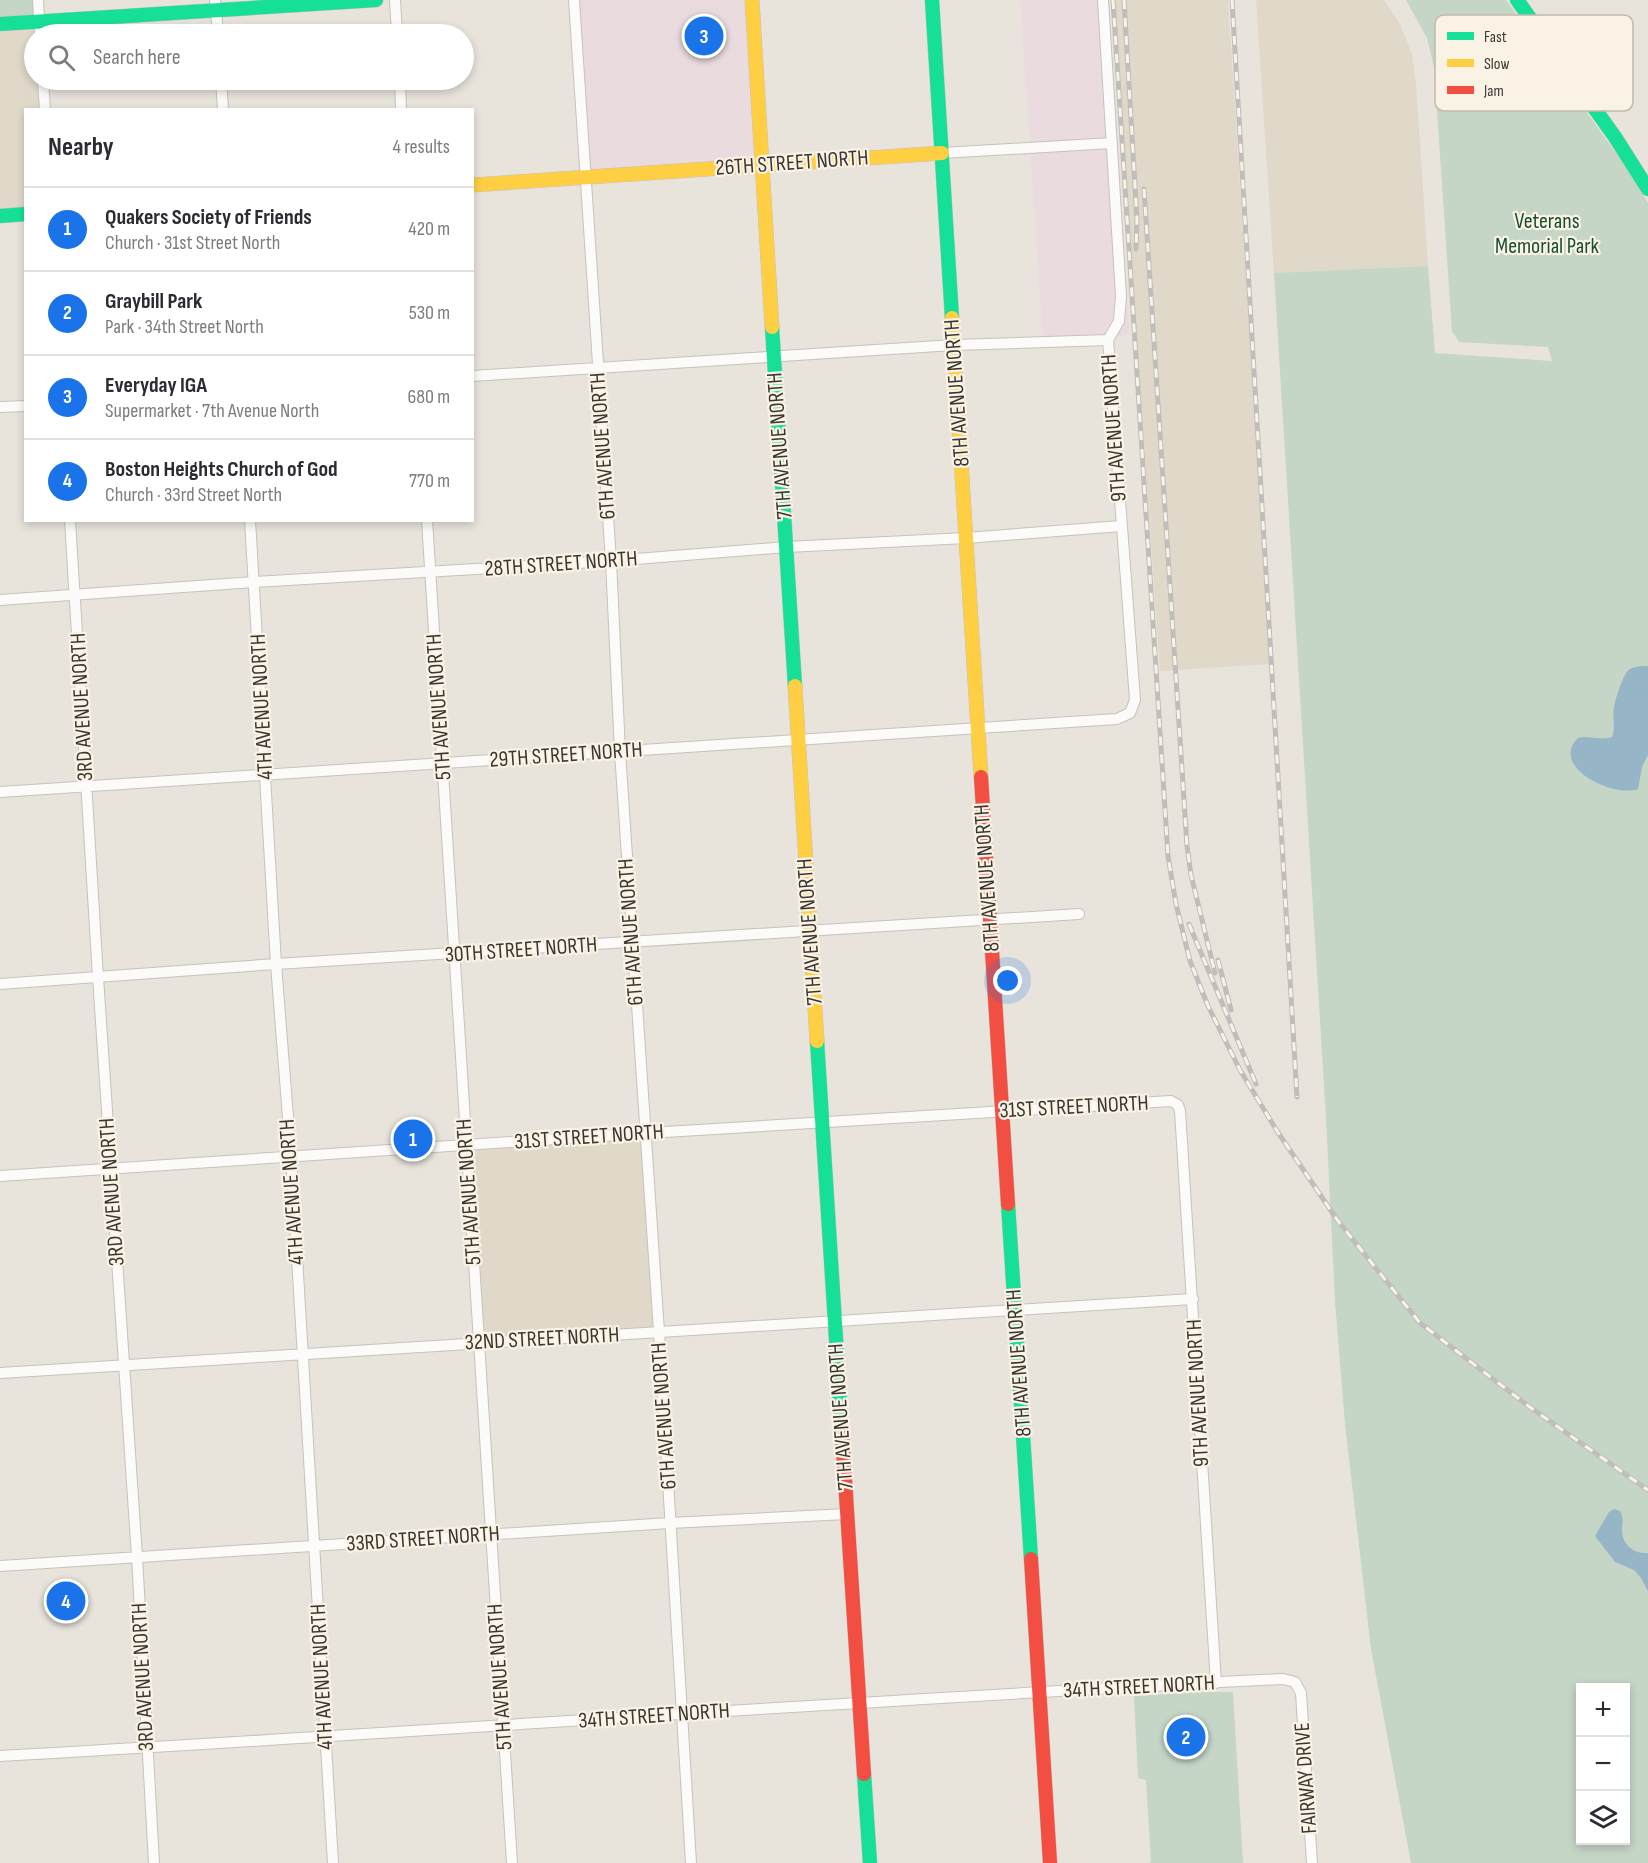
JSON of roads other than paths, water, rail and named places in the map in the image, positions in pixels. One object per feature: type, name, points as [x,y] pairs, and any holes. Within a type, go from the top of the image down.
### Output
[{"type":"street","points":[[38,0],[40,24]]},
{"type":"street","points":[[72,24],[215,6],[376,0]]},
{"type":"street","points":[[395,0],[396,24]]},
{"type":"street","name":"6TH AVENUE NORTH","points":[[574,0],[691,1863]]},
{"type":"street","name":"7TH AVENUE NORTH","points":[[752,0],[870,1863]]},
{"type":"street","name":"8TH AVENUE NORTH","points":[[932,0],[1050,1863]]},
{"type":"street","name":"9TH AVENUE NORTH","points":[[1103,0],[1121,296],[1119,321],[1108,340],[1135,700],[1130,713]]},
{"type":"street","points":[[1517,0],[1528,15]]},
{"type":"street","points":[[215,6],[217,24]]},
{"type":"street","points":[[0,24],[24,26]]},
{"type":"street","points":[[44,90],[45,108]]},
{"type":"street","points":[[222,90],[224,108]]},
{"type":"street","points":[[400,90],[401,108]]},
{"type":"street","points":[[1596,111],[1648,189]]},
{"type":"street","name":"26TH STREET NORTH","points":[[474,185],[763,164],[1112,143]]},
{"type":"street","points":[[0,216],[24,214]]},
{"type":"street","points":[[474,376],[954,345],[1108,340]]},
{"type":"street","points":[[0,407],[24,405]]},
{"type":"street","name":"3RD AVENUE NORTH","points":[[70,522],[137,1557],[154,1863]]},
{"type":"street","name":"4TH AVENUE NORTH","points":[[250,522],[333,1863]]},
{"type":"street","name":"5TH AVENUE NORTH","points":[[428,522],[512,1863]]},
{"type":"street","name":"28TH STREET NORTH","points":[[0,600],[1121,526]]},
{"type":"street","name":"29TH STREET NORTH","points":[[0,792],[1117,719],[1130,713]]},
{"type":"street","name":"30TH STREET NORTH","points":[[0,984],[276,964],[1079,914]]},
{"type":"street","name":"31ST STREET NORTH","points":[[0,1176],[1002,1111],[1171,1101],[1178,1105]]},
{"type":"street","name":"9TH AVENUE NORTH","points":[[1178,1105],[1216,1683]]},
{"type":"street","name":"32ND STREET NORTH","points":[[0,1373],[1192,1299]]},
{"type":"street","name":"33RD STREET NORTH","points":[[0,1566],[670,1523],[847,1514]]},
{"type":"street","name":"34TH STREET NORTH","points":[[0,1756],[325,1738],[860,1702],[1283,1679],[1295,1682],[1301,1693]]},
{"type":"street","name":"FAIRWAY DRIVE","points":[[1301,1693],[1312,1863]]},
{"type":"water","points":[[1648,666],[1648,755],[1642,767],[1638,789],[1627,791],[1614,789],[1588,778],[1578,769],[1572,759],[1571,749],[1578,738],[1612,737],[1614,708],[1621,684],[1629,670]]},
{"type":"water","points":[[1614,1509],[1620,1511],[1624,1540],[1630,1548],[1648,1553],[1648,1591],[1634,1570],[1615,1562],[1595,1536],[1609,1512]]},
{"type":"railway","points":[[1113,0],[1168,856],[1176,904],[1190,961],[1208,1006],[1240,1070],[1277,1131],[1338,1221],[1420,1323],[1531,1408],[1648,1490]]},
{"type":"railway","points":[[1124,0],[1137,220],[1136,249]]},
{"type":"railway","points":[[1232,0],[1297,1097]]},
{"type":"railway","points":[[1144,189],[1187,846],[1191,875],[1215,973]]},
{"type":"railway","points":[[1189,924],[1256,1084]]},
{"type":"railway","points":[[1218,960],[1231,1010]]},
{"type":"place","name":"Everyday IGA","points":[[704,36]]},
{"type":"place","name":"Quakers Society of Friends","points":[[413,1139]]},
{"type":"place","name":"Boston Heights Church of God","points":[[66,1601]]},
{"type":"place","name":"Graybill Park","points":[[1186,1737]]},
{"type":"park label","name":"Veterans Memorial Park","points":[[1547,234]]}]
